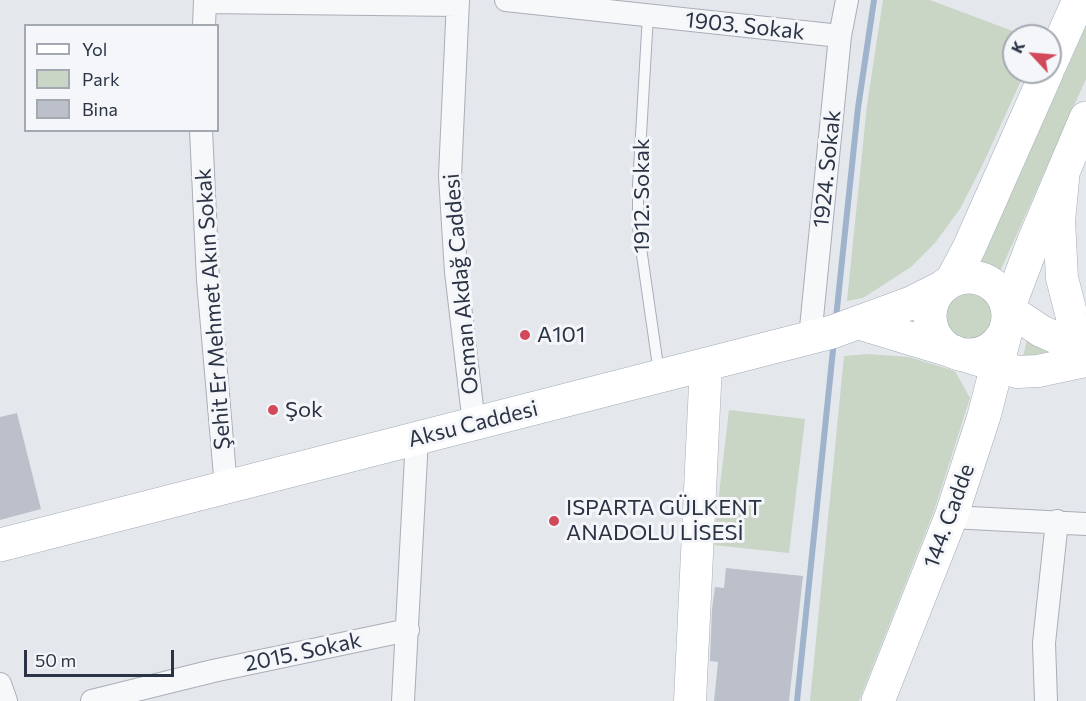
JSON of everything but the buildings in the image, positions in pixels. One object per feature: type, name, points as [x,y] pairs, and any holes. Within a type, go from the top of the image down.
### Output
[{"type":"main road","points":[[1062,38],[1079,0]]},
{"type":"main road","points":[[1042,84],[996,185],[946,284],[932,306],[931,325],[937,338],[956,353],[969,355],[987,350],[1002,338],[1086,117]]},
{"type":"main road","points":[[1068,160],[1060,200],[1060,258],[1072,316],[1086,342]]},
{"type":"main road","points":[[859,323],[910,287],[944,255],[996,185]]},
{"type":"main road","points":[[946,284],[977,277],[990,282],[1000,290],[1008,318]]},
{"type":"main road","name":"Aksu Caddesi","points":[[0,545],[810,338],[859,323],[946,284]]},
{"type":"main road","points":[[1008,318],[1086,351]]},
{"type":"main road","name":"144. Cadde","points":[[878,701],[951,517],[998,368],[1008,318]]},
{"type":"main road","points":[[859,323],[998,368],[1027,373],[1086,361]]},
{"type":"main road","points":[[690,701],[706,364]]},
{"type":"street","name":"1903. Sokak","points":[[506,0],[840,36]]},
{"type":"street","name":"1924. Sokak","points":[[810,338],[840,36],[847,0]]},
{"type":"street","points":[[204,24],[205,1],[458,2]]},
{"type":"street","name":"Osman Akdağ Caddesi","points":[[458,2],[450,176],[456,272],[474,424]]},
{"type":"street","name":"Şehit Er Mehmet Akın Sokak","points":[[201,132],[208,280],[225,487]]},
{"type":"street","points":[[403,701],[417,438]]},
{"type":"street","points":[[951,517],[1086,524]]},
{"type":"street","points":[[1046,701],[1044,643],[1057,521]]},
{"type":"street","name":"2015. Sokak","points":[[92,701],[213,671],[408,630]]},
{"type":"street","points":[[0,684],[6,701]]},
{"type":"lane","name":"1912. Sokak","points":[[648,15],[638,186],[638,227],[660,376]]},
{"type":"green space","points":[[883,0],[930,0],[1002,27],[1002,84],[1020,84],[960,209],[935,243],[911,267],[863,298],[847,301],[867,105]]},
{"type":"green space","points":[[1086,26],[1086,79],[999,274],[982,266],[981,262]]},
{"type":"green space","points":[[964,289],[974,289],[987,296],[994,309],[994,319],[987,332],[974,339],[964,339],[955,335],[948,328],[944,319],[944,309],[948,300],[955,293]]},
{"type":"green space","points":[[1028,335],[1076,355],[1023,357]]},
{"type":"green space","points":[[868,354],[909,357],[955,371],[970,398],[934,511],[859,701],[810,701],[844,356]]},
{"type":"green space","points":[[729,410],[805,419],[789,553],[713,545]]},
{"type":"waterway","points":[[836,318],[858,108],[874,0]]},
{"type":"waterway","points":[[797,701],[834,340]]},
{"type":"place","name":"A101","points":[[525,335]]},
{"type":"place","name":"Şok","points":[[273,410]]},
{"type":"place","name":"ISPARTA GÜLKENT ANADOLU LİSESİ","points":[[554,521]]}]
